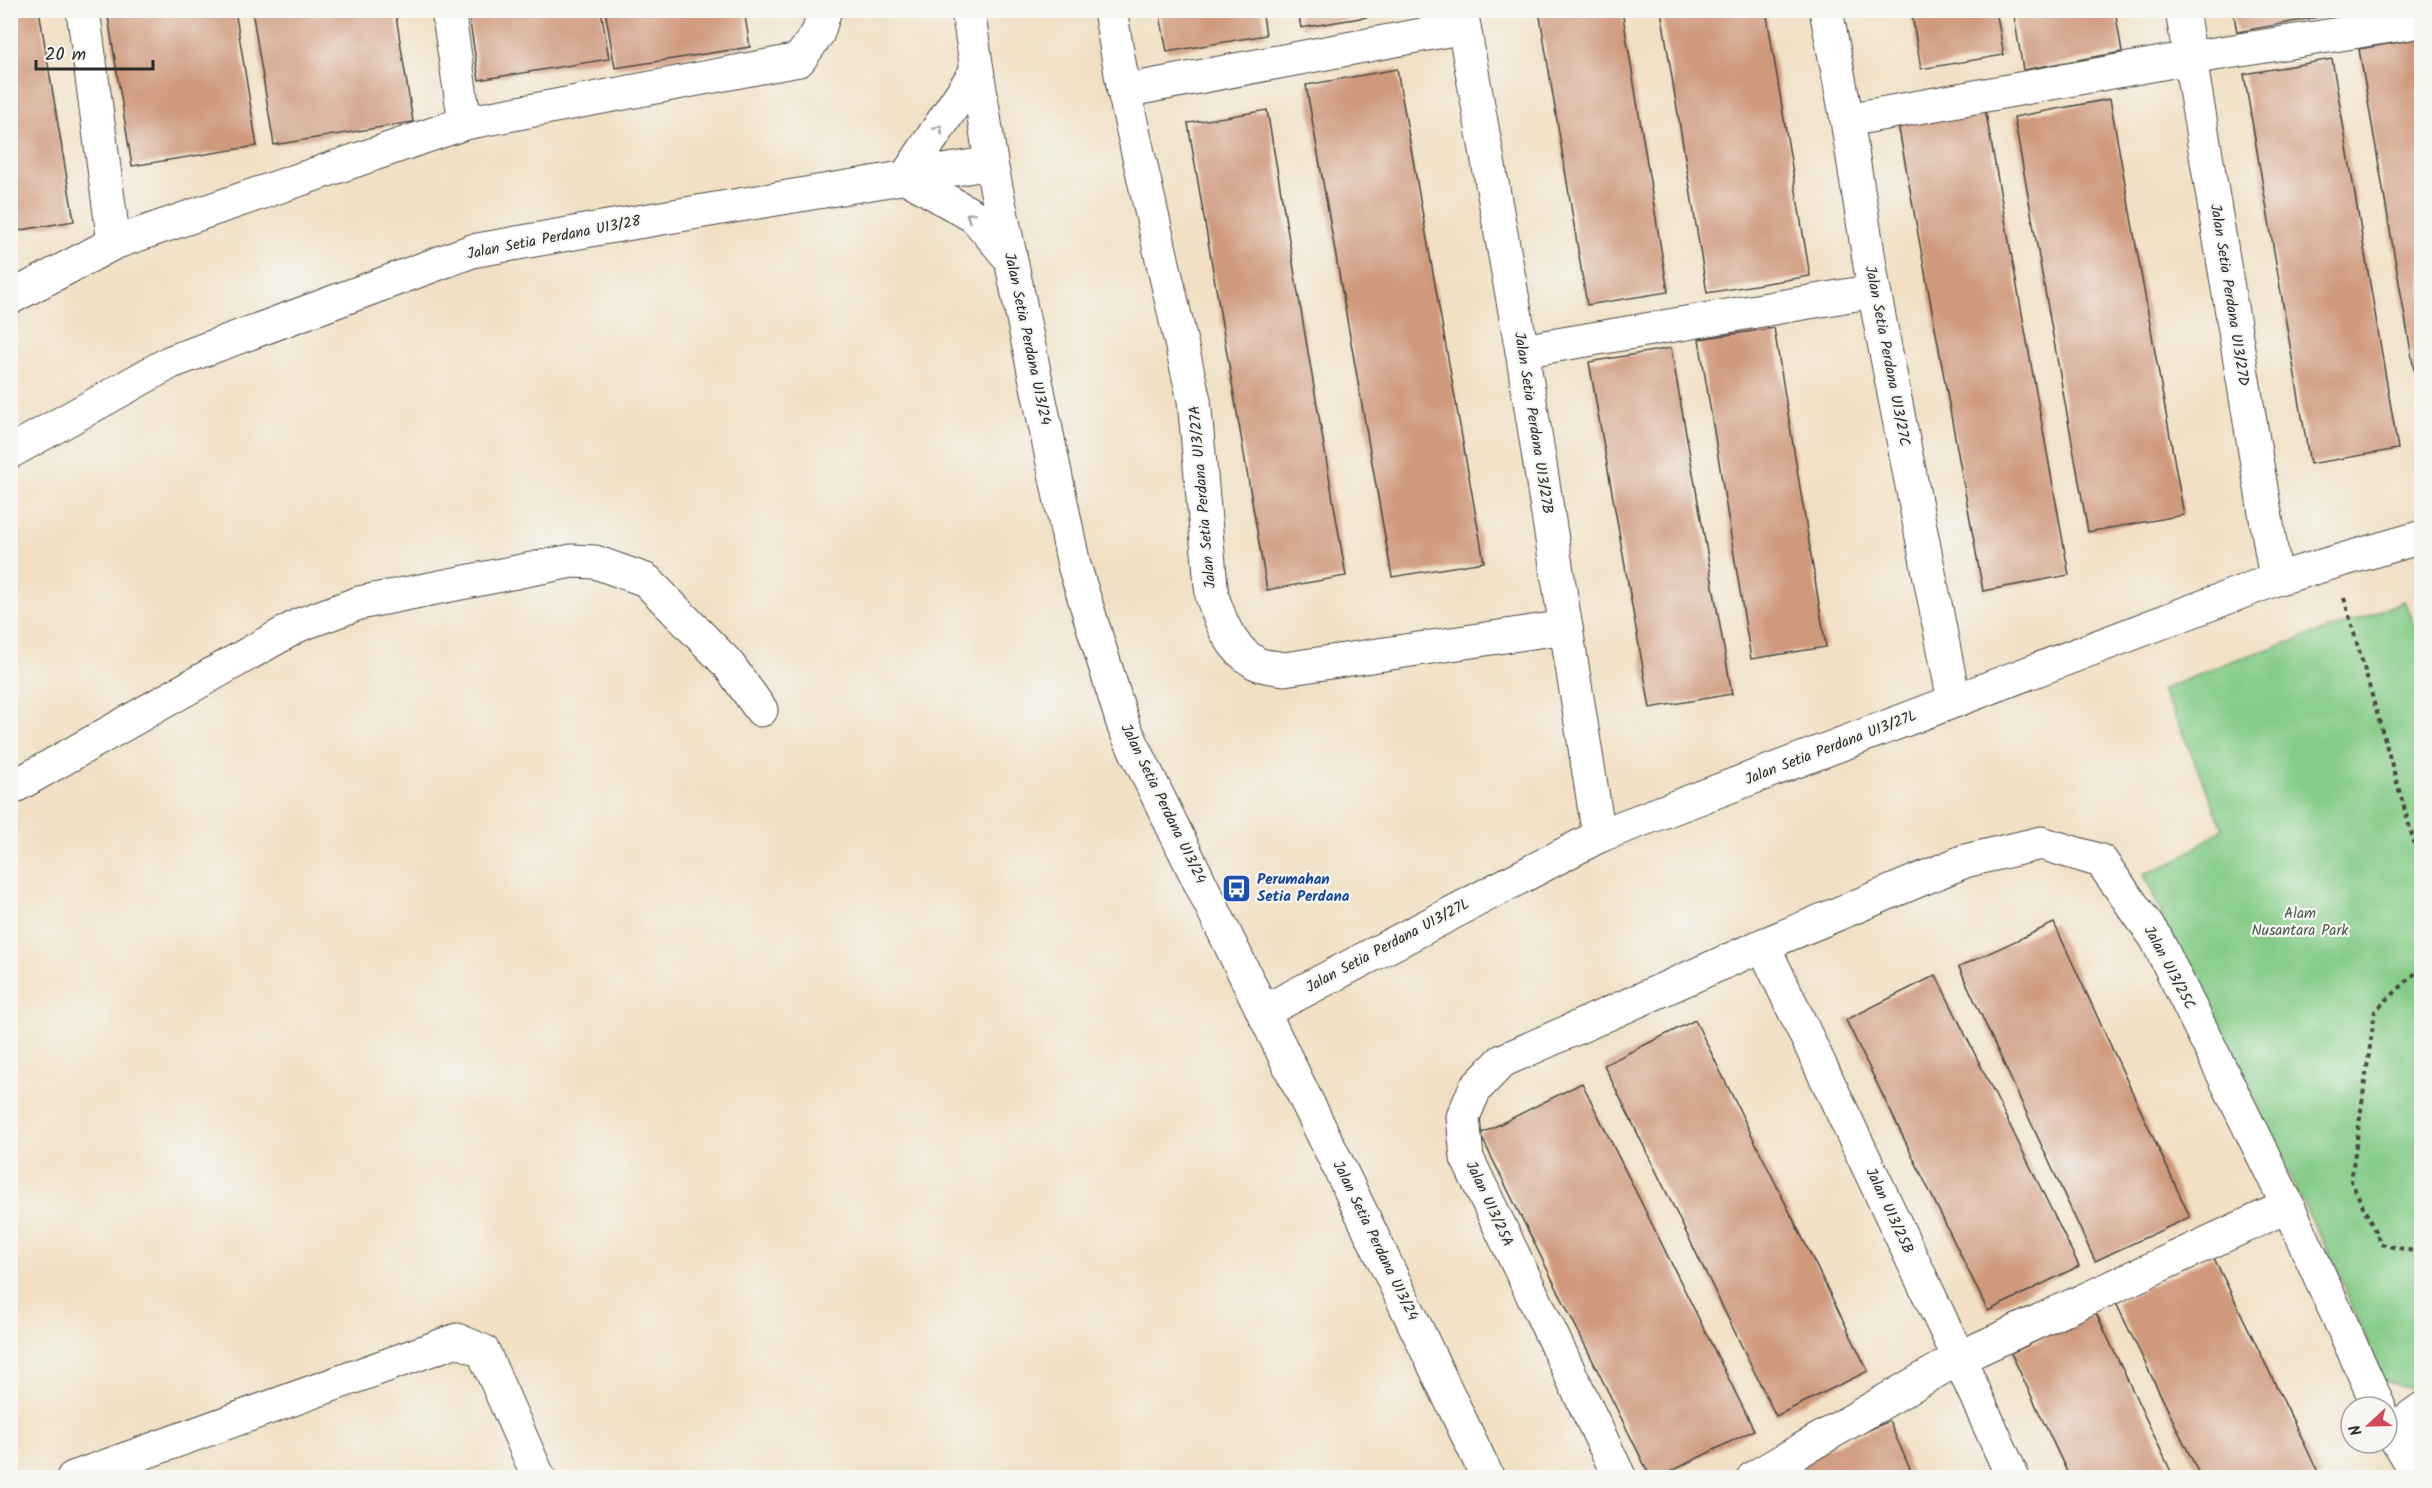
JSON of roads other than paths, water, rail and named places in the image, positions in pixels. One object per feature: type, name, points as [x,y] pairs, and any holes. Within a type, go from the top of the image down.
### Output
[{"type":"street","points":[[82,10],[114,243]]},
{"type":"street","points":[[448,10],[465,123]]},
{"type":"street","points":[[10,298],[114,243],[465,123],[799,60],[818,33],[825,10]]},
{"type":"street","name":"Jalan Setia Perdana U13/24","points":[[968,10],[991,163],[1074,565],[1124,727],[1488,1478]]},
{"type":"street","name":"Jalan Setia Perdana U13/27A","points":[[1110,10],[1124,91],[1194,400],[1212,596],[1221,624],[1235,648],[1257,664],[1284,669],[1566,627]]},
{"type":"street","name":"Jalan Setia Perdana U13/27C","points":[[1826,10],[1847,120],[1874,291],[1954,701]]},
{"type":"street","name":"Jalan Setia Perdana U13/27D","points":[[2182,10],[2276,579]]},
{"type":"street","points":[[1124,91],[1463,19]]},
{"type":"street","name":"Jalan Setia Perdana U13/27B","points":[[1463,19],[1522,351],[1599,836]]},
{"type":"street","points":[[1847,120],[2190,58],[2421,21]]},
{"type":"street","points":[[977,70],[906,177],[975,217],[1010,258]]},
{"type":"street","name":"Jalan Setia Perdana U13/28","points":[[10,452],[171,362],[472,251],[991,163]]},
{"type":"street","points":[[1522,351],[1874,291]]},
{"type":"street","name":"Jalan Setia Perdana U13/27L","points":[[1263,1012],[1599,836],[2276,579],[2421,537]]},
{"type":"street","points":[[10,789],[299,625],[359,603],[572,561],[595,562],[646,580],[729,664],[761,710]]},
{"type":"street","name":"Jalan U13/25C","points":[[1763,945],[1965,861],[2041,843],[2101,861],[2156,938],[2288,1206],[2374,1395]]},
{"type":"street","name":"Jalan U13/25B","points":[[1763,945],[1959,1358],[2013,1478]]},
{"type":"street","name":"Jalan U13/25A","points":[[1620,1478],[1467,1158],[1463,1117],[1475,1089],[1502,1061],[1763,945]]},
{"type":"street","points":[[1753,1478],[1959,1358],[2288,1206]]},
{"type":"street","points":[[73,1478],[457,1340],[483,1351],[539,1478]]},
{"type":"street","points":[[2399,1417],[2421,1409]]},
{"type":"street","name":"Jalan U13/25C","points":[[2399,1453],[2406,1470]]},
{"type":"place","name":"Perumahan Setia Perdana","points":[[1236,889]]},
{"type":"park label","name":"Alam Nusantara Park","points":[[2300,922]]}]
